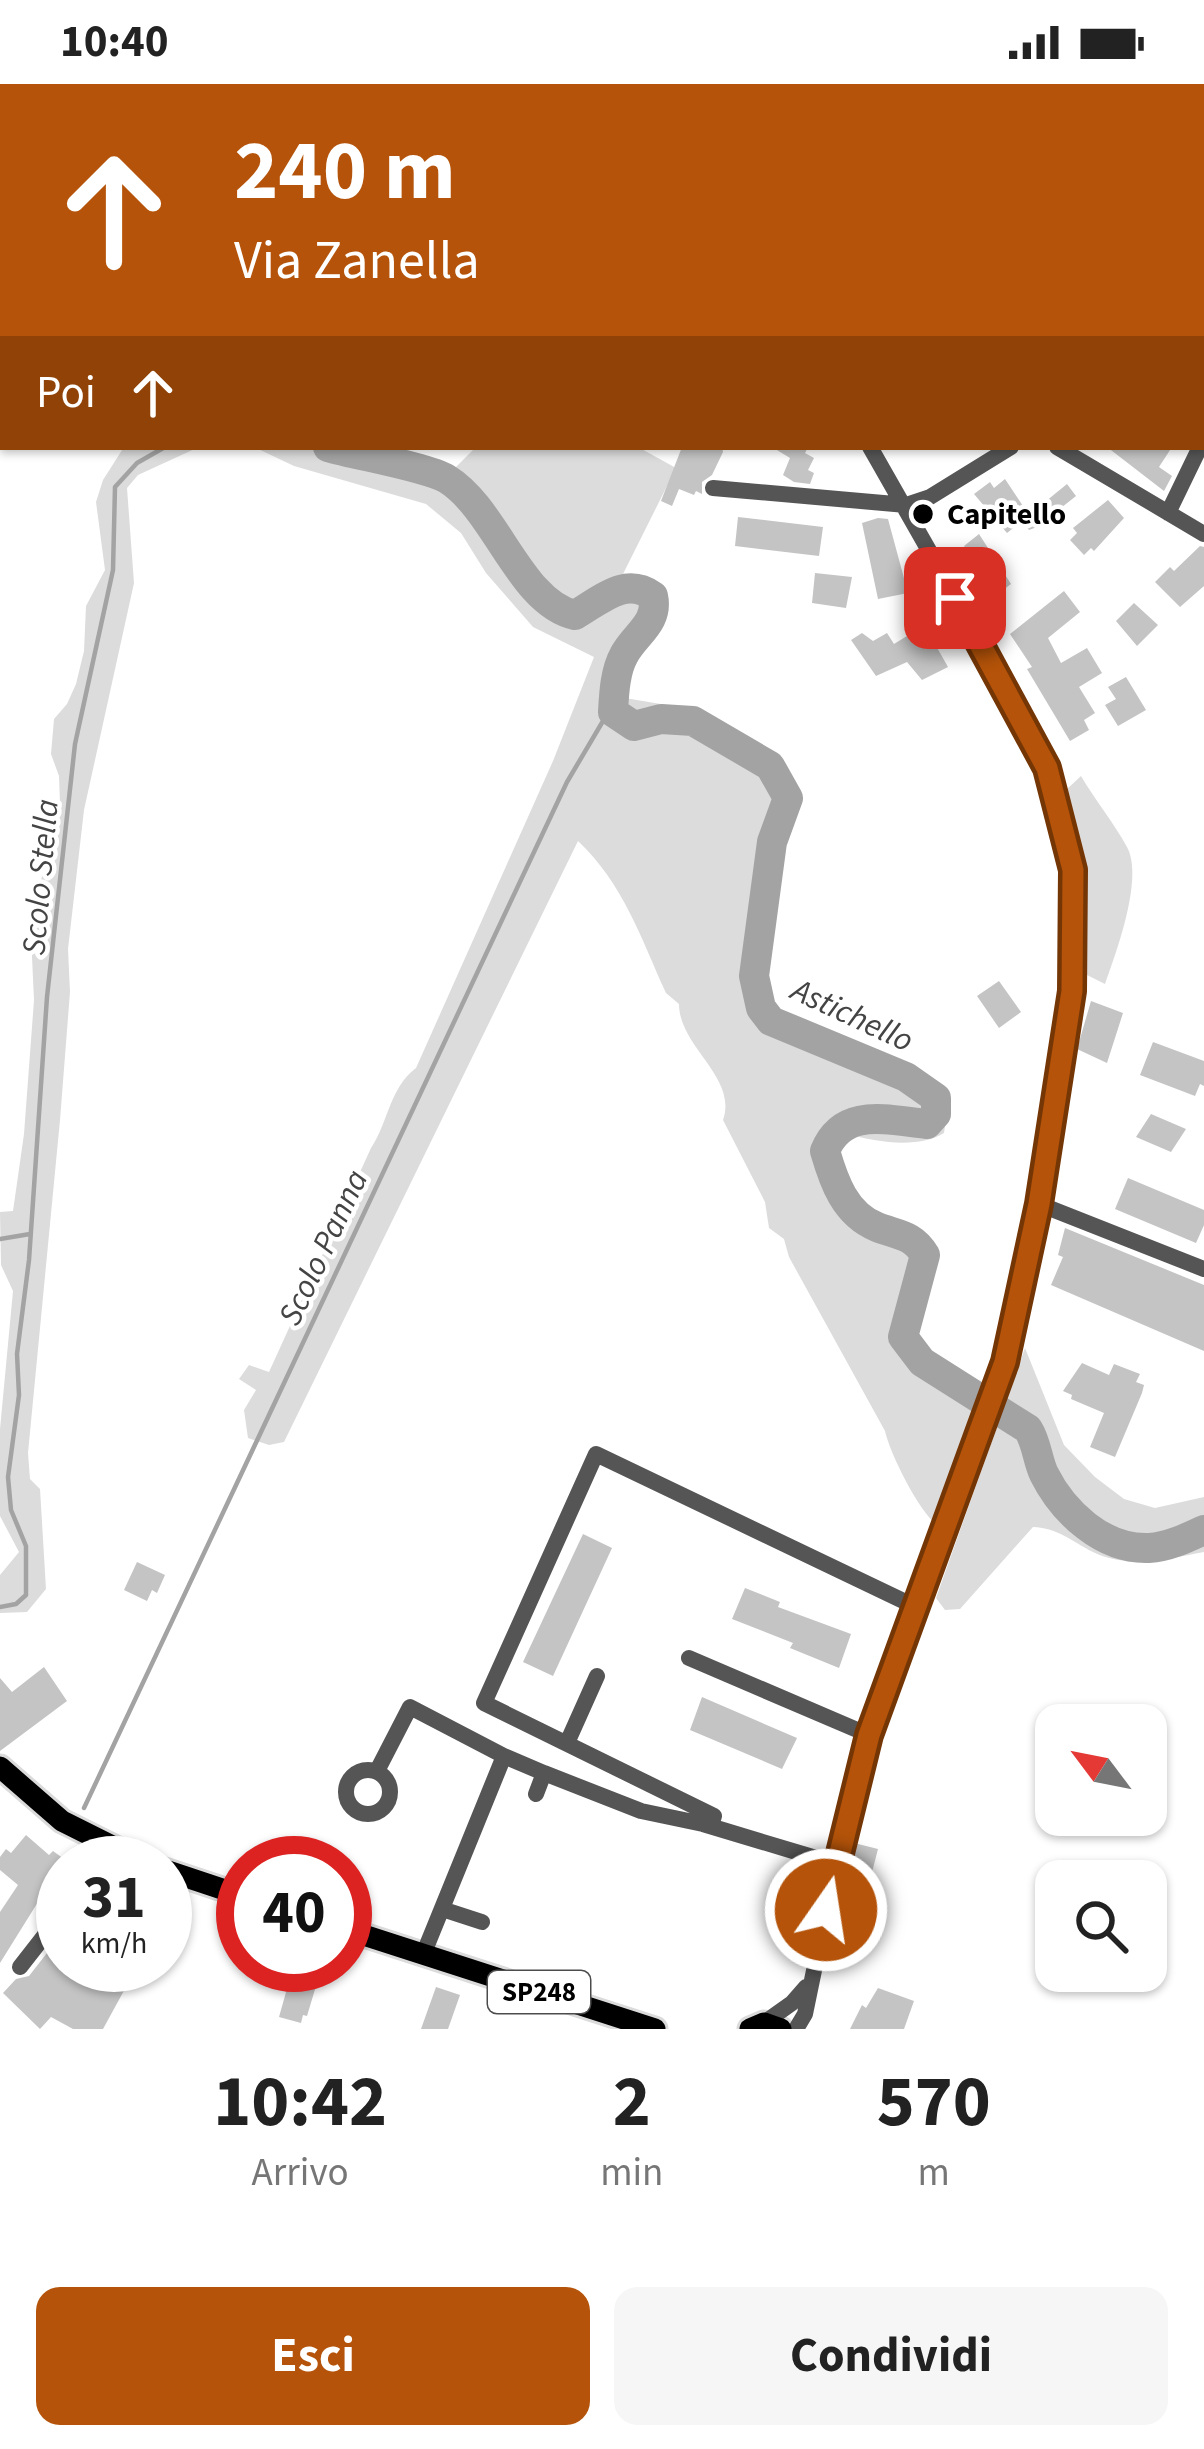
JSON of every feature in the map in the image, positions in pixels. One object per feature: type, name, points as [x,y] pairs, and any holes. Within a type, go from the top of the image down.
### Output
[{"type":"main road","points":[[0,1767],[81,1836]]},
{"type":"main road","name":"SP248","points":[[372,1938],[655,2029]]},
{"type":"street","points":[[796,2029],[805,2014],[869,1735],[1005,1362],[1039,1204],[1063,1057],[1076,935],[1073,870],[1047,768],[872,450]]},
{"type":"street","points":[[713,488],[906,505],[930,497],[1007,450]]},
{"type":"street","points":[[1062,450],[1204,533]]},
{"type":"street","points":[[1168,513],[1198,450]]},
{"type":"street","points":[[1039,1204],[1204,1269]]},
{"type":"street","points":[[711,1826],[714,1816],[484,1703],[596,1454],[916,1607]]},
{"type":"street","points":[[688,1658],[869,1735]]},
{"type":"street","points":[[567,1743],[597,1676]]},
{"type":"street","points":[[377,1772],[410,1707],[504,1756],[640,1811],[711,1826],[836,1864]]},
{"type":"street","points":[[424,1954],[504,1756]]},
{"type":"street","points":[[536,1794],[544,1773]]},
{"type":"street","points":[[442,1909],[482,1922]]},
{"type":"street","points":[[20,1967],[36,1947]]},
{"type":"street","points":[[765,2027],[802,1994],[809,1981]]},
{"type":"shaded area","points":[[122,450],[192,450],[138,475],[127,488],[134,583],[84,810],[68,949],[70,992],[60,1120],[28,1453],[30,1479],[40,1489],[46,1589],[27,1612],[0,1613],[0,1575],[19,1552],[0,1516],[0,1429],[13,1291],[1,1265],[0,1212],[13,1211],[24,1134],[34,1000],[30,914],[57,830],[60,804],[59,776],[51,754],[54,719],[76,684],[84,651],[86,606],[105,570],[96,502],[103,480]]},
{"type":"shaded area","points":[[260,450],[355,450],[451,472],[473,450],[643,450],[676,468],[620,580],[666,597],[625,698],[696,710],[724,722],[767,753],[795,801],[777,849],[760,948],[769,1007],[926,1078],[947,1111],[944,1133],[934,1138],[897,1142],[848,1134],[831,1147],[849,1185],[868,1208],[931,1244],[934,1268],[918,1310],[922,1340],[942,1361],[988,1387],[936,1524],[906,1481],[885,1431],[789,1257],[784,1239],[769,1228],[765,1202],[723,1120],[722,1090],[688,1034],[679,1004],[666,993],[608,875],[578,841],[284,1442],[269,1445],[248,1438],[244,1410],[256,1390],[239,1379],[249,1365],[269,1372],[395,1095],[416,1068],[553,761],[594,657],[533,627],[486,573],[461,533],[426,504],[294,466]]},
{"type":"shaded area","points":[[1081,776],[1122,838],[1131,861],[1127,915],[1105,984],[1087,975],[1086,868],[1067,789]]},
{"type":"shaded area","points":[[1025,1348],[1064,1445],[1095,1477],[1124,1499],[1155,1508],[1204,1497],[1204,1552],[1148,1561],[1120,1560],[1093,1552],[1057,1532],[1033,1527],[960,1609],[945,1610],[936,1598]]},
{"type":"building","points":[[681,450],[723,450],[712,475],[702,482],[702,494],[679,489],[672,506],[661,501]]},
{"type":"building","points":[[777,450],[806,450],[814,458],[808,470],[814,473],[810,484],[783,475],[790,458]]},
{"type":"building","points":[[1111,450],[1170,450],[1159,467],[1172,476],[1164,491]]},
{"type":"building","points":[[1005,479],[1029,515],[1067,484],[1076,496],[1037,527],[1029,530],[1022,521],[1007,533],[974,494],[990,482],[994,488]]},
{"type":"building","points":[[1108,500],[1124,518],[1094,551],[1091,548],[1084,555],[1070,540],[1077,533],[1073,528]]},
{"type":"building","points":[[738,517],[823,527],[819,556],[735,546]]},
{"type":"building","points":[[888,519],[908,593],[878,599],[862,523]]},
{"type":"building","points":[[979,534],[1011,584],[987,602],[960,566],[969,554],[964,546]]},
{"type":"building","points":[[1204,547],[1204,586],[1180,607],[1155,582]]},
{"type":"building","points":[[815,573],[852,577],[846,608],[812,603]]},
{"type":"building","points":[[1064,591],[1080,612],[1048,638],[1061,663],[1087,648],[1102,673],[1079,687],[1095,713],[1084,720],[1089,730],[1070,741],[1010,634]]},
{"type":"building","points":[[1134,603],[1158,625],[1137,646],[1116,621]]},
{"type":"building","points":[[862,633],[873,641],[887,633],[894,644],[907,636],[918,646],[931,637],[948,667],[922,680],[907,662],[876,676],[851,640]]},
{"type":"building","points":[[1126,677],[1146,710],[1118,726],[1105,705],[1116,699],[1108,687]]},
{"type":"building","points":[[999,981],[1021,1012],[999,1028],[977,996]]},
{"type":"building","points":[[1091,1001],[1123,1013],[1107,1063],[1077,1049]]},
{"type":"building","points":[[1153,1042],[1204,1061],[1204,1086],[1200,1084],[1195,1096],[1140,1075]]},
{"type":"building","points":[[1151,1114],[1186,1129],[1171,1152],[1136,1137]]},
{"type":"building","points":[[1128,1178],[1204,1210],[1196,1243],[1115,1209]]},
{"type":"building","points":[[1065,1228],[1204,1285],[1204,1351],[1051,1285],[1063,1257],[1058,1255]]},
{"type":"building","points":[[1082,1363],[1109,1375],[1114,1364],[1140,1374],[1136,1382],[1144,1385],[1115,1457],[1090,1447],[1104,1413],[1063,1391]]},
{"type":"building","points":[[583,1534],[612,1548],[553,1676],[523,1662]]},
{"type":"building","points":[[137,1562],[165,1575],[157,1593],[152,1590],[147,1601],[124,1590]]},
{"type":"building","points":[[745,1588],[780,1602],[778,1607],[851,1634],[839,1668],[732,1619]]},
{"type":"building","points":[[44,1667],[67,1701],[0,1751],[0,1678],[12,1692]]},
{"type":"building","points":[[702,1697],[797,1738],[782,1769],[690,1730]]},
{"type":"building","points":[[26,1835],[36,1844],[36,1905],[0,1963],[0,1912],[18,1885],[0,1870],[0,1857],[6,1849],[11,1853]]},
{"type":"building","points":[[854,1843],[878,1849],[870,1880],[847,1874]]},
{"type":"building","points":[[36,1967],[36,1992],[123,1992],[103,2029],[73,2029],[51,2017],[40,2029],[3,1993],[16,1979],[29,1976]]},
{"type":"building","points":[[436,1987],[460,1995],[448,2029],[421,2029]]},
{"type":"building","points":[[878,1988],[914,2001],[904,2029],[850,2029],[862,2005],[866,2008]]},
{"type":"building","points":[[286,1992],[314,1992],[301,2023],[279,2017]]},
{"type":"waterway","name":"Scolo Stella","points":[[0,1607],[16,1604],[26,1595],[26,1546],[11,1510],[8,1477],[19,1395],[17,1354],[29,1260],[47,997],[75,744],[113,570],[115,487],[137,463],[160,450]]},
{"type":"waterway","name":"Astichello","points":[[341,450],[447,479],[480,511],[523,575],[556,607],[575,615],[623,589],[653,596],[653,614],[619,668],[613,712],[634,726],[661,719],[693,721],[770,766],[788,798],[772,842],[754,976],[761,1008],[771,1021],[906,1077],[936,1098],[936,1114],[927,1124],[881,1119],[854,1122],[833,1137],[825,1151],[837,1185],[857,1214],[910,1239],[925,1255],[903,1337],[922,1362],[1028,1429],[1052,1488],[1086,1526],[1116,1543],[1149,1548],[1204,1530]]},
{"type":"waterway","name":"Scolo Panna","points":[[84,1808],[567,782],[613,712]]},
{"type":"waterway","points":[[0,1239],[30,1234]]},
{"type":"place","name":"Capitello","points":[[923,514]]},
{"type":"route","points":[[826,1910],[869,1735],[1005,1362],[1039,1204],[1072,991],[1073,870],[1047,768],[955,598]]}]
